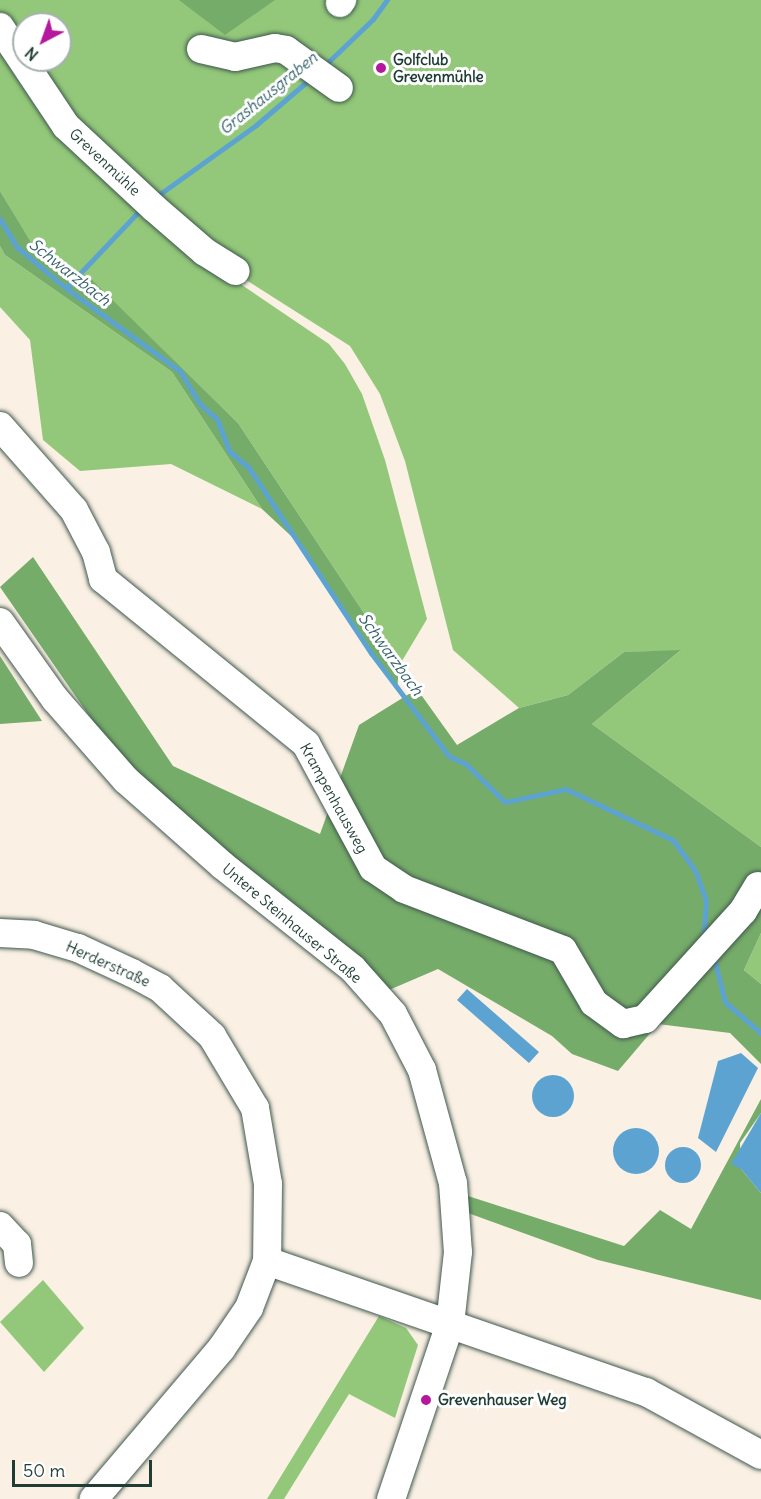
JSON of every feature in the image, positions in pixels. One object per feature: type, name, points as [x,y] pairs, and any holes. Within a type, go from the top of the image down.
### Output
[{"type":"street","name":"Grevenmühle","points":[[0,27],[66,126],[154,208],[205,252],[235,272]]},
{"type":"street","points":[[201,49],[235,57],[275,48],[286,50],[332,83]]},
{"type":"street","name":"Krampenhausweg","points":[[0,426],[74,510],[96,552],[103,579],[306,744],[373,868],[404,889],[563,950],[594,1004],[623,1024],[645,1019],[719,938],[758,886]]},
{"type":"street","name":"Untere Steinhauser Straße","points":[[0,622],[55,699],[126,780],[222,865],[353,969],[393,1014],[422,1070],[453,1183],[458,1252],[450,1324],[391,1499]]},
{"type":"street","name":"Herderstraße","points":[[0,933],[34,935],[78,948],[132,973],[160,988],[212,1036],[255,1108],[268,1184],[267,1261],[249,1308],[221,1349],[94,1499]]},
{"type":"street","points":[[0,1226],[16,1244],[19,1263]]},
{"type":"street","points":[[267,1261],[646,1392],[761,1455]]},
{"type":"green space","points":[[0,0],[761,0],[761,847],[592,724],[680,651],[624,652],[568,695],[519,708],[453,650],[405,461],[380,394],[350,346],[207,255],[33,72],[72,72],[72,12],[12,12],[12,50],[0,37]]},
{"type":"green space","points":[[179,0],[275,0],[225,35]]},
{"type":"green space","points":[[0,46],[12,59],[12,72],[25,72],[202,258],[329,344],[345,364],[362,394],[385,460],[427,619],[399,666],[238,423],[91,280],[32,246],[0,191]]},
{"type":"green space","points":[[0,191],[33,246],[91,279],[238,423],[399,666],[397,691],[304,548],[262,509],[172,372],[5,255],[0,246]]},
{"type":"green space","points":[[0,246],[5,255],[172,372],[262,509],[171,464],[80,471],[43,440],[30,340],[0,307]]},
{"type":"green space","points":[[33,557],[173,766],[320,834],[359,725],[417,689],[457,745],[519,708],[568,695],[624,652],[681,650],[592,724],[761,847],[761,933],[744,970],[761,984],[761,1064],[730,1033],[658,1024],[618,1071],[572,1054],[552,1036],[438,969],[389,990],[124,766],[0,587]]},
{"type":"green space","points":[[0,656],[42,721],[0,724]]},
{"type":"green space","points":[[761,933],[761,984],[744,970]]},
{"type":"green space","points":[[761,1099],[761,1113],[740,1143],[741,1169],[761,1193],[761,1300],[598,1260],[468,1213],[468,1196],[624,1246],[660,1210],[691,1229]]},
{"type":"green space","points":[[43,1280],[84,1328],[44,1372],[0,1322]]},
{"type":"green space","points":[[379,1316],[406,1328],[418,1345],[395,1418],[349,1394],[284,1499],[267,1499]]},
{"type":"water","points":[[467,989],[539,1052],[529,1063],[457,1000]]},
{"type":"water","points":[[741,1053],[758,1068],[716,1152],[698,1138],[718,1061]]},
{"type":"water","points":[[553,1075],[568,1081],[574,1096],[568,1111],[553,1117],[538,1111],[532,1096],[538,1081]]},
{"type":"water","points":[[761,1113],[761,1193],[741,1169],[731,1164]]},
{"type":"water","points":[[636,1128],[652,1135],[659,1151],[652,1167],[636,1174],[620,1167],[613,1151],[620,1135]]},
{"type":"water","points":[[683,1147],[696,1152],[701,1165],[696,1178],[683,1183],[670,1178],[665,1165],[670,1152]]},
{"type":"waterway","name":"Grashausgraben","points":[[324,66],[373,19],[387,0]]},
{"type":"waterway","name":"Grashausgraben","points":[[157,196],[256,125],[311,78]]},
{"type":"waterway","name":"Grashausgraben","points":[[66,288],[139,211]]},
{"type":"waterway","name":"Schwarzbach","points":[[0,219],[17,247],[66,288],[180,371],[199,403],[217,419],[229,451],[249,468],[371,653],[449,756],[466,764],[505,802],[566,789],[673,840],[695,870],[706,900],[704,929],[707,938]]},
{"type":"waterway","name":"Schwarzbach","points":[[714,958],[725,1002],[761,1033]]},
{"type":"place","name":"Golfclub Grevenmühle","points":[[381,68]]},
{"type":"place","name":"Grevenhauser Weg","points":[[426,1400]]}]
